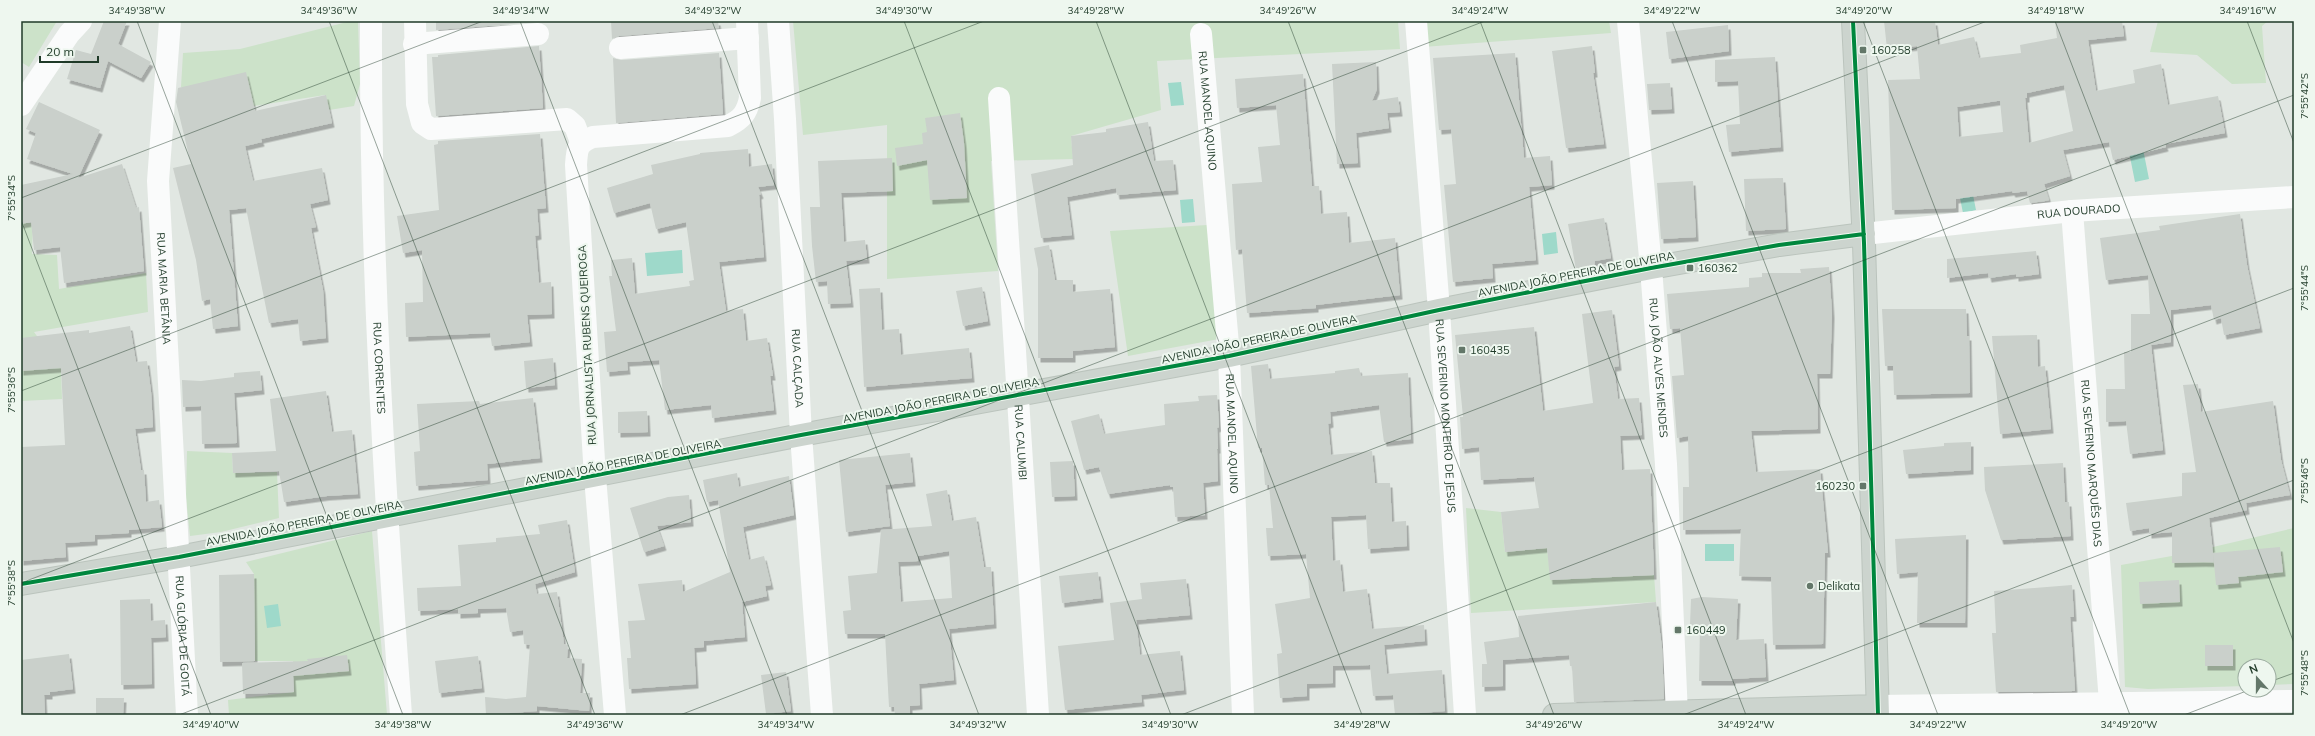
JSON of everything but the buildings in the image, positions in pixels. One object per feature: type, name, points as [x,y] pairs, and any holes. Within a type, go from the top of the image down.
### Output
[{"type":"main road","points":[[1554,715],[1877,710],[1864,234],[1853,21]]},
{"type":"main road","name":"AVENIDA JOÃO PEREIRA DE OLIVEIRA","points":[[21,584],[179,557],[595,477],[801,435],[1229,356],[1438,310],[1651,268],[1779,245],[1864,234]]},
{"type":"street","points":[[21,105],[69,34],[81,21]]},
{"type":"street","name":"RUA MARIA BETÂNIA","points":[[170,21],[158,181],[179,557]]},
{"type":"street","name":"RUA CORRENTES","points":[[371,21],[371,186],[386,516],[401,715]]},
{"type":"street","points":[[415,21],[414,44],[417,104],[422,124],[431,128],[567,120],[575,126],[580,142],[593,137],[728,126],[740,120],[748,109],[750,98],[748,30],[620,48]]},
{"type":"street","name":"RUA CALÇADA","points":[[778,21],[785,119],[801,435],[822,715]]},
{"type":"street","name":"RUA SEVERINO MONTEIRO DE JESUS","points":[[1416,21],[1438,310],[1464,715]]},
{"type":"street","name":"RUA JOÃO ALVES MENDES","points":[[1628,21],[1651,268],[1666,464],[1677,713]]},
{"type":"street","points":[[414,44],[538,34]]},
{"type":"street","name":"RUA MANOEL AQUINO","points":[[1201,34],[1229,356],[1243,715]]},
{"type":"street","name":"RUA CALUMBI","points":[[999,98],[1019,394],[1038,715]]},
{"type":"street","name":"RUA JORNALISTA RUBENS QUEIROGA","points":[[580,142],[577,147],[576,164],[595,477],[615,715]]},
{"type":"street","name":"RUA DOURADO","points":[[1864,234],[2072,211],[2294,197]]},
{"type":"street","name":"RUA SEVERINO MARQUÊS DIAS","points":[[2072,211],[2110,710]]},
{"type":"street","name":"RUA GLÓRIA DE GOITÁ","points":[[179,557],[187,715]]},
{"type":"street","points":[[1877,710],[2110,710],[2294,701]]},
{"type":"shaded area","points":[[21,21],[57,21],[29,67],[21,62]]},
{"type":"shaded area","points":[[351,21],[358,21],[360,84],[354,106],[329,110],[325,95],[254,106],[181,87],[183,53],[240,49]]},
{"type":"shaded area","points":[[793,21],[1398,21],[1400,49],[1157,61],[1161,110],[1071,136],[1073,159],[991,161],[998,271],[887,279],[887,125],[803,135]]},
{"type":"shaded area","points":[[1423,21],[1609,21],[1611,33],[1423,47]]},
{"type":"shaded area","points":[[2158,21],[2268,21],[2262,26],[2266,83],[2232,84],[2197,55],[2150,52]]},
{"type":"shaded area","points":[[1181,82],[1184,105],[1171,106],[1168,83]]},
{"type":"shaded area","points":[[2143,149],[2149,179],[2135,182],[2129,152]]},
{"type":"shaded area","points":[[1970,180],[1976,210],[1963,213],[1957,183]]},
{"type":"shaded area","points":[[1193,199],[1195,222],[1182,223],[1180,200]]},
{"type":"shaded area","points":[[21,223],[33,223],[32,254],[57,255],[59,289],[146,273],[148,312],[34,332],[61,369],[62,399],[21,401]]},
{"type":"shaded area","points":[[1207,225],[1219,339],[1128,356],[1110,231]]},
{"type":"shaded area","points":[[1556,232],[1558,253],[1544,255],[1542,234]]},
{"type":"shaded area","points":[[682,250],[683,273],[647,276],[645,253]]},
{"type":"shaded area","points":[[187,451],[232,453],[233,473],[277,472],[279,518],[221,532],[190,536],[186,498]]},
{"type":"shaded area","points":[[1466,508],[1501,512],[1505,552],[1547,548],[1551,580],[1654,575],[1656,602],[1471,613]]},
{"type":"shaded area","points":[[2294,528],[2294,684],[2277,685],[2277,658],[2237,658],[2237,686],[2148,689],[2125,687],[2121,565],[2183,554]]},
{"type":"shaded area","points":[[372,531],[387,715],[229,715],[228,700],[294,692],[293,661],[255,661],[254,574],[246,562]]},
{"type":"shaded area","points":[[1705,544],[1734,544],[1734,561],[1705,561]]},
{"type":"shaded area","points":[[278,604],[281,626],[267,628],[264,606]]},
{"type":"cycle path","points":[[1853,21],[1864,243],[1878,715]]},
{"type":"cycle path","points":[[21,584],[179,557],[801,435],[1229,356],[1439,310],[1651,268],[1779,245],[1864,234]]},
{"type":"place","name":"160258","points":[[1863,50]]},
{"type":"place","name":"160362","points":[[1690,268]]},
{"type":"place","name":"160435","points":[[1462,350]]},
{"type":"place","name":"160230","points":[[1863,486]]},
{"type":"place","name":"Delikata","points":[[1810,586]]},
{"type":"place","name":"160449","points":[[1678,630]]}]
